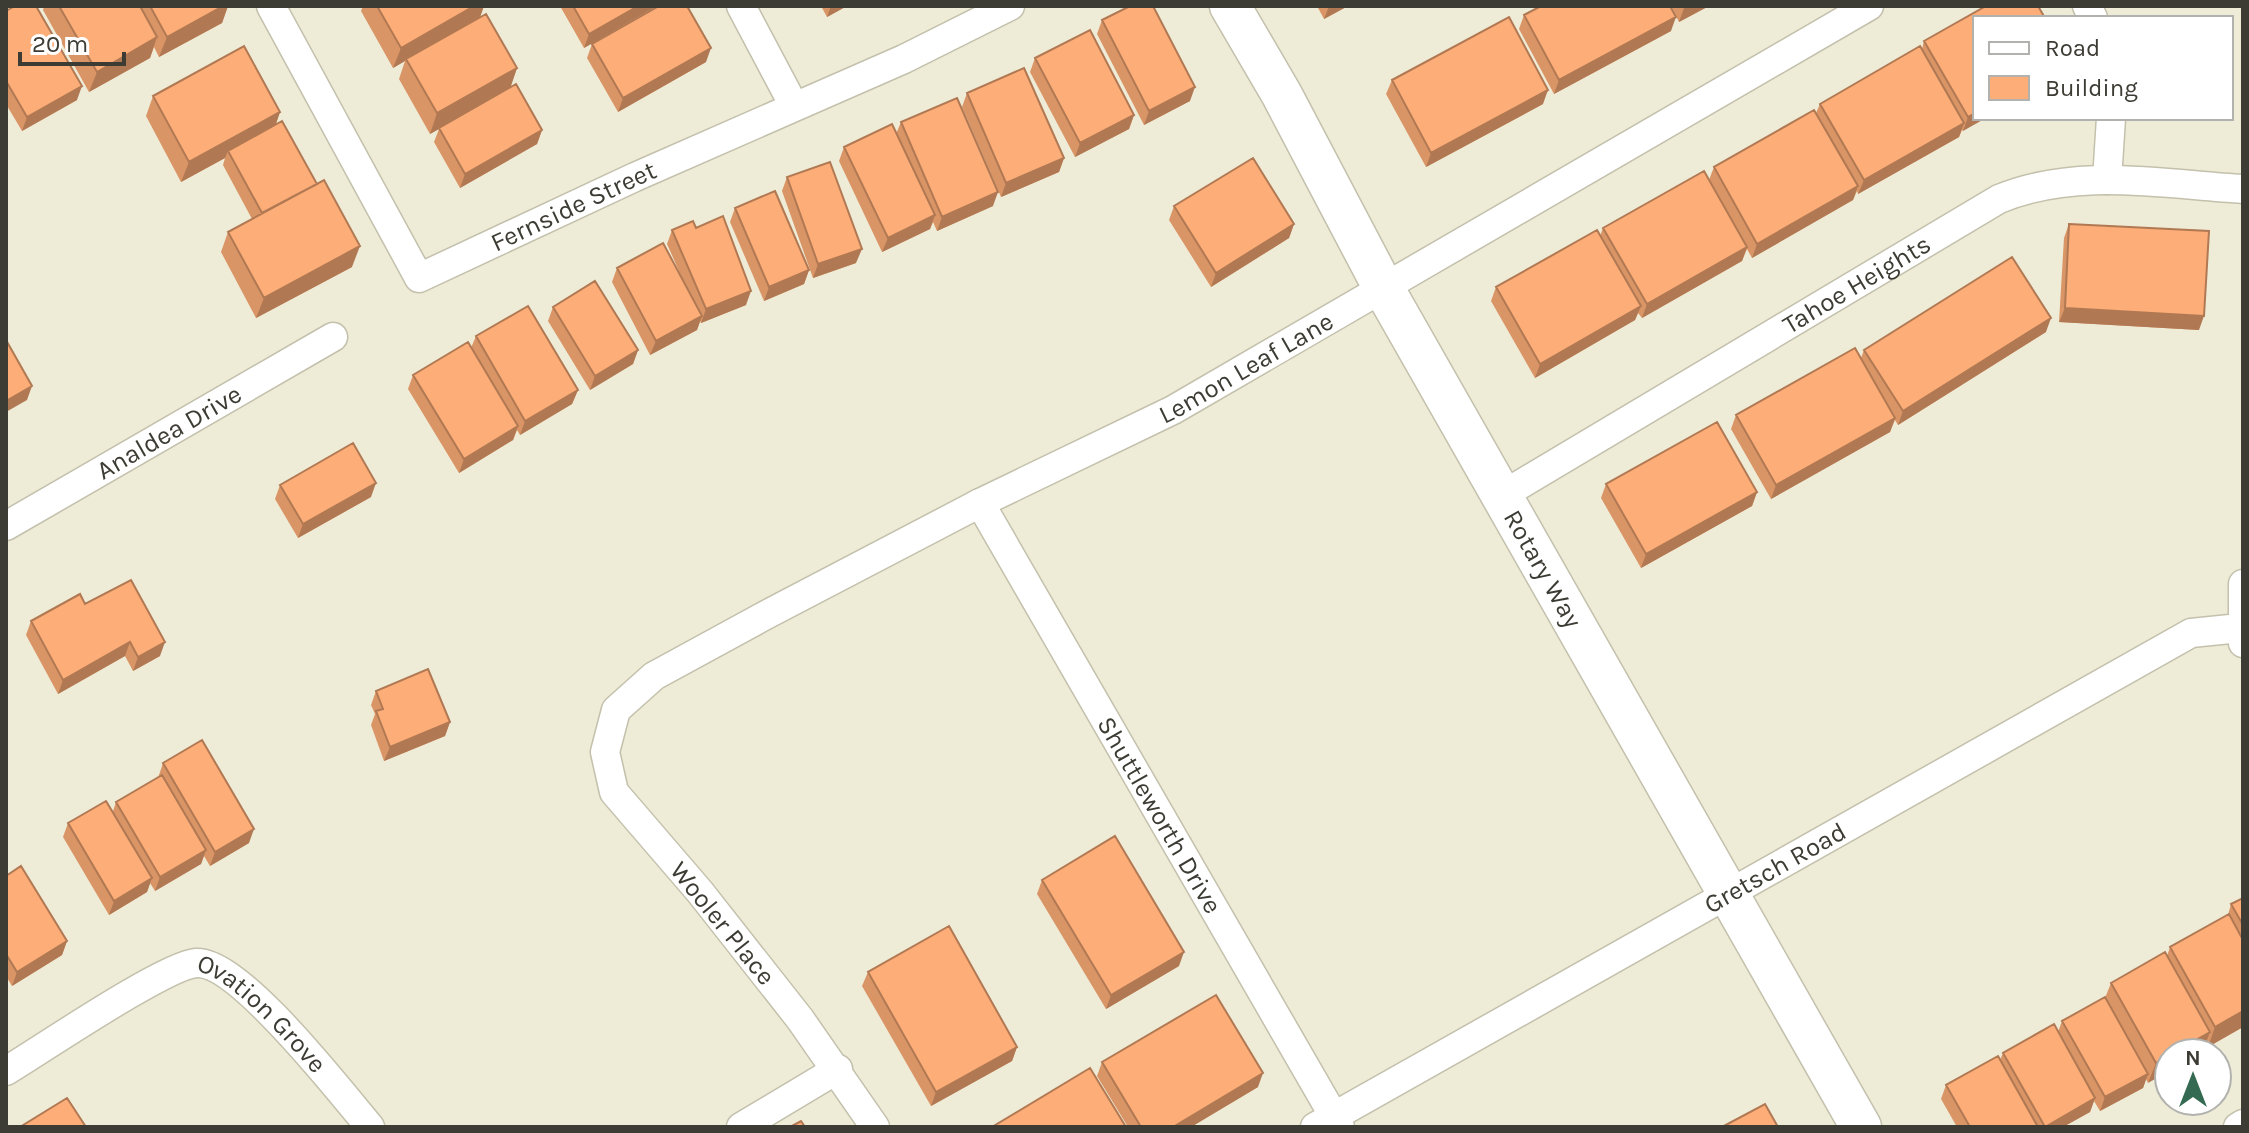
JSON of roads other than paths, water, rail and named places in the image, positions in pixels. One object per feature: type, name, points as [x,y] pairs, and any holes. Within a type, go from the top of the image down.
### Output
[{"type":"street","name":"Fernside Street","points":[[271,6],[419,278],[794,106],[904,59],[1010,6]]},
{"type":"street","points":[[741,6],[794,106]]},
{"type":"street","name":"Rotary Way","points":[[1230,6],[1282,95],[1384,289],[1861,1127]]},
{"type":"street","name":"Lemon Leaf Lane","points":[[616,710],[654,676],[980,503],[1173,410],[1869,6]]},
{"type":"street","points":[[2107,180],[2111,120]]},
{"type":"street","name":"Tahoe Heights","points":[[1501,496],[1999,199],[2054,181],[2107,180],[2243,189]]},
{"type":"street","name":"Analdea Drive","points":[[6,526],[333,337]]},
{"type":"street","name":"Shuttleworth Drive","points":[[980,503],[1329,1123]]},
{"type":"street","points":[[2242,635],[2243,584]]},
{"type":"street","name":"Gretsch Road","points":[[1329,1123],[2191,633],[2242,635]]},
{"type":"street","name":"Wooler Place","points":[[616,710],[605,752],[614,792],[700,892],[838,1069],[875,1127]]},
{"type":"street","name":"Ovation Grove","points":[[6,1071],[162,976],[196,963],[219,969],[238,982],[279,1021],[370,1127]]},
{"type":"street","points":[[741,1127],[838,1069]]},
{"type":"street","points":[[2238,1127],[2243,1124]]}]
